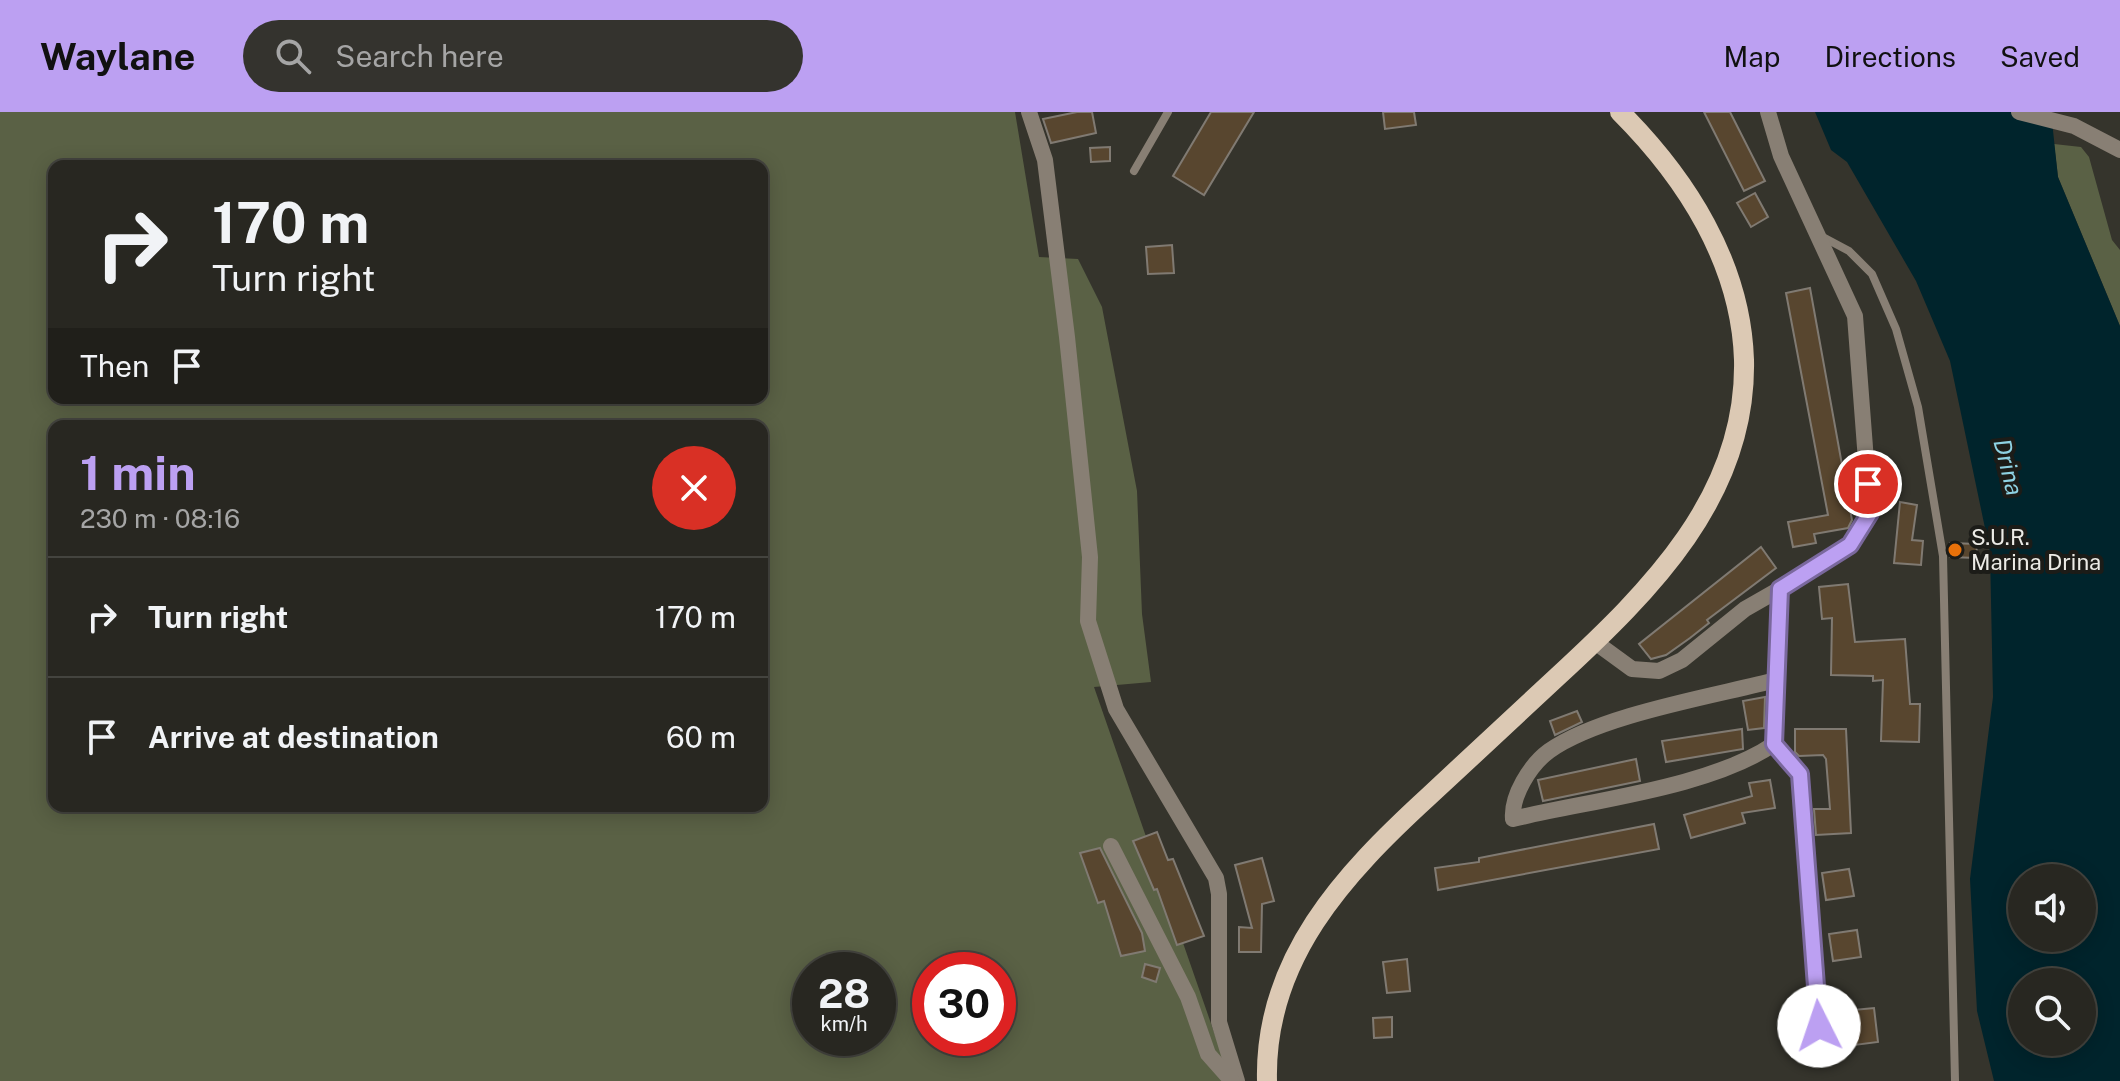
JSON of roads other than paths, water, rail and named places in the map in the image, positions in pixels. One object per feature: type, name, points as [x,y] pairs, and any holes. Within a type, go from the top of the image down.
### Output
[{"type":"main road","points":[[1267,1081],[1268,1035],[1280,988],[1307,932],[1345,879],[1406,817],[1595,642],[1666,567],[1698,523],[1728,461],[1738,427],[1744,383],[1743,339],[1735,298],[1716,243],[1672,170],[1620,112]]},
{"type":"street","points":[[1029,112],[1045,160],[1067,337],[1090,557],[1088,621],[1116,709],[1216,878],[1219,894],[1219,1022],[1234,1081]]},
{"type":"street","points":[[1595,642],[1632,669],[1659,671],[1682,660],[1745,609],[1850,545],[1870,513],[1855,316],[1781,156],[1768,112]]},
{"type":"street","points":[[2019,112],[2074,126],[2118,143]]},
{"type":"street","points":[[1780,589],[1774,744],[1800,774],[1819,1026]]},
{"type":"street","points":[[1774,744],[1756,756],[1687,780],[1513,819],[1512,806],[1527,777],[1548,752],[1593,728],[1776,680]]},
{"type":"street","points":[[1111,846],[1188,997],[1208,1054],[1234,1081]]},
{"type":"lane","points":[[1134,171],[1168,112]]},
{"type":"lane","points":[[1818,235],[1849,251],[1872,274],[1896,329],[1918,407],[1943,556],[1955,1081]]},
{"type":"water","name":"Drina","points":[[1815,112],[2051,112],[2058,177],[2120,326],[2120,1081],[1994,1081],[1977,1011],[1970,879],[1993,697],[1990,552],[1950,361],[1916,281],[1847,162],[1831,150]]},
{"type":"place","name":"S.U.R. Marina Drina","points":[[1955,550]]}]
